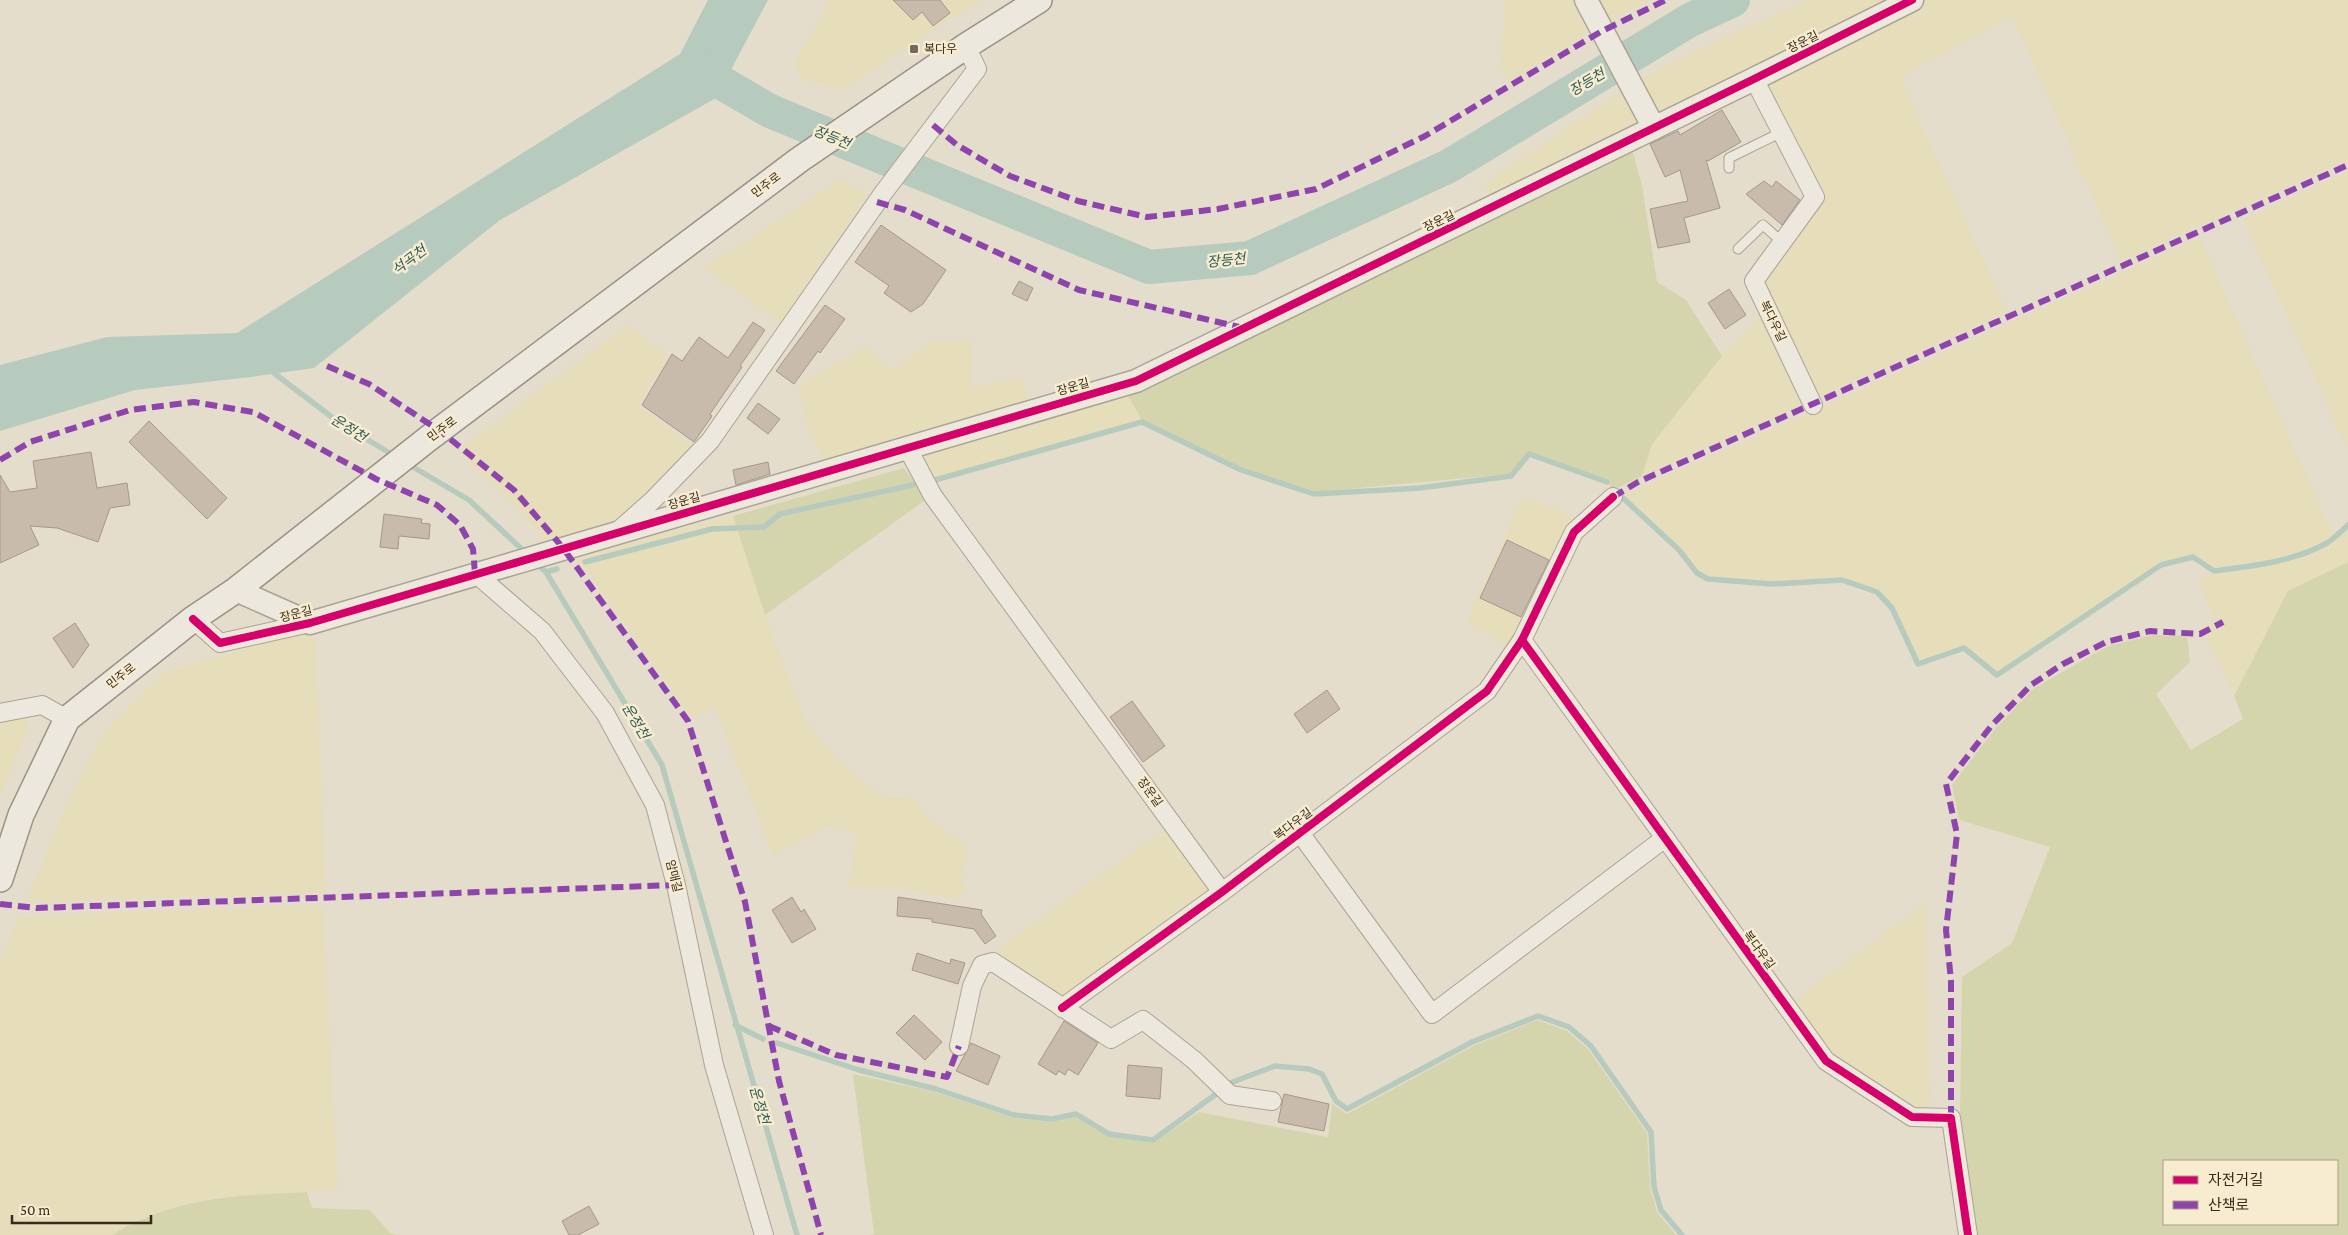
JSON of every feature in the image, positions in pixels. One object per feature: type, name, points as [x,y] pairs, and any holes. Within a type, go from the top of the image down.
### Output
[{"type":"main road","name":"민주로","points":[[0,880],[21,814],[67,719],[193,619],[236,590],[429,438],[799,160],[966,46],[1039,0]]},
{"type":"street","points":[[1586,0],[1654,128]]},
{"type":"street","name":"장운길","points":[[193,619],[220,643],[310,623],[1136,381],[1912,0]]},
{"type":"street","points":[[617,532],[653,500],[710,441],[884,192],[977,69],[966,46]]},
{"type":"street","name":"복다우길","points":[[1754,79],[1815,197],[1754,281],[1813,405]]},
{"type":"street","name":"장운길","points":[[907,447],[933,496],[1222,892]]},
{"type":"street","name":"복다우길","points":[[1062,1008],[1222,892],[1487,691],[1522,640],[1574,532],[1614,497]]},
{"type":"street","name":"암매길","points":[[485,571],[542,631],[605,713],[656,806],[676,885],[714,1065],[764,1235]]},
{"type":"street","name":"장운길","points":[[236,590],[310,623]]},
{"type":"street","name":"복다우길","points":[[1522,640],[1826,1061],[1912,1118],[1951,1118],[1968,1235]]},
{"type":"street","points":[[0,713],[42,705],[67,719]]},
{"type":"street","name":"복다우길","points":[[1300,833],[1432,1014],[1665,838]]},
{"type":"street","points":[[959,1046],[972,986],[982,965],[993,962],[1111,1039],[1143,1020],[1194,1060],[1230,1095],[1272,1101]]},
{"type":"lane","points":[[1729,168],[1729,158],[1782,132]]},
{"type":"lane","points":[[1738,248],[1764,225],[1782,242]]},
{"type":"shaded area","points":[[830,0],[984,0],[924,35],[843,90],[801,79],[794,65]]},
{"type":"shaded area","points":[[1505,0],[1580,0],[1590,25],[1581,38],[1509,81],[1501,68]]},
{"type":"shaded area","points":[[1596,0],[1651,0],[1608,21]]},
{"type":"shaded area","points":[[1807,0],[1898,0],[1659,118],[1637,81],[1676,60]]},
{"type":"shaded area","points":[[1927,0],[2348,0],[2348,160],[2121,261],[2012,16],[1900,78],[2007,312],[1813,399],[1758,281],[1813,215],[1822,198],[1794,136],[1776,111],[1764,83]]},
{"type":"shaded area","points":[[1625,89],[1635,107],[1636,124],[1619,141],[1496,205],[1484,184]]},
{"type":"shaded area","points":[[2348,172],[2348,451],[2243,219]]},
{"type":"shaded area","points":[[841,179],[868,194],[780,323],[703,268]]},
{"type":"shaded area","points":[[2200,238],[2333,535],[2302,552],[2256,562],[2215,568],[2193,554],[2160,563],[1997,672],[1964,645],[1919,660],[1894,606],[1878,589],[1843,577],[1772,581],[1708,576],[1697,571],[1680,548],[1624,495]]},
{"type":"shaded area","points":[[1764,311],[1808,402],[1642,476],[1652,444],[1722,356]]},
{"type":"shaded area","points":[[629,325],[668,357],[638,406],[694,446],[640,506],[603,529],[545,541],[523,514],[458,450]]},
{"type":"shaded area","points":[[931,341],[972,341],[971,388],[1021,377],[1029,401],[825,466],[815,437],[810,438],[798,388],[820,372],[868,346],[893,371]]},
{"type":"shaded area","points":[[1125,391],[1142,420],[931,479],[924,465],[926,452]]},
{"type":"shaded area","points":[[1523,496],[1579,519],[1521,633],[1508,648],[1467,621]]},
{"type":"shaded area","points":[[733,516],[765,615],[804,718],[846,768],[881,795],[916,799],[925,816],[968,846],[961,879],[968,890],[954,899],[900,889],[848,888],[857,834],[825,827],[774,856],[715,708],[692,718],[575,556]]},
{"type":"shaded area","points":[[2348,528],[2348,562],[2288,591],[2234,696],[2202,627],[2216,621],[2197,581],[2213,573],[2304,557],[2330,544]]},
{"type":"shaded area","points":[[315,630],[326,893],[26,902],[68,801],[103,732],[164,672]]},
{"type":"shaded area","points":[[24,714],[28,728],[0,796],[0,719]]},
{"type":"shaded area","points":[[1167,827],[1211,891],[1065,997],[1054,996],[994,952]]},
{"type":"shaded area","points":[[1926,903],[1930,1109],[1912,1109],[1833,1057],[1794,1001]]},
{"type":"shaded area","points":[[323,905],[338,1190],[222,1196],[174,1206],[122,1228],[113,1235],[0,1235],[0,963],[18,916]]},
{"type":"green space","points":[[1631,147],[1642,185],[1657,282],[1686,300],[1722,356],[1652,444],[1642,476],[1609,492],[1610,480],[1528,453],[1509,474],[1315,492],[1242,468],[1142,420],[1125,391]]},
{"type":"green space","points":[[904,468],[927,499],[765,615],[733,516]]},
{"type":"green space","points":[[2348,562],[2348,1235],[1977,1235],[1960,1115],[1962,977],[2012,943],[2050,847],[1959,820],[1952,785],[1994,730],[2033,689],[2108,646],[2152,635],[2187,636],[2190,662],[2156,694],[2191,750],[2243,719],[2234,696],[2288,591]]},
{"type":"green space","points":[[1538,1020],[1567,1031],[1588,1049],[1647,1133],[1650,1187],[1657,1212],[1676,1235],[868,1235],[874,1234],[853,1074],[935,1092],[1014,1118],[1052,1122],[1076,1117],[1108,1136],[1153,1143],[1199,1112],[1328,1137],[1332,1104],[1347,1114],[1473,1046]]},
{"type":"green space","points":[[307,1192],[312,1208],[370,1210],[390,1233],[397,1235],[113,1235],[139,1221],[187,1204],[226,1197]]},
{"type":"water","name":"석곡천","points":[[708,0],[768,0],[716,98],[500,220],[314,368],[135,390],[0,431],[0,365],[107,337],[237,333],[680,54]]},
{"type":"building","points":[[893,0],[940,0],[950,13],[933,26],[922,12],[913,20]]},
{"type":"building","points":[[1722,110],[1741,142],[1708,161],[1706,160],[1720,208],[1684,218],[1690,242],[1658,248],[1650,209],[1688,201],[1680,170],[1665,177],[1650,144],[1678,131],[1680,135]]},
{"type":"building","points":[[1764,181],[1772,187],[1776,181],[1800,200],[1782,225],[1746,194]]},
{"type":"building","points":[[881,225],[946,270],[923,304],[911,312],[884,293],[889,286],[855,262]]},
{"type":"building","points":[[1019,281],[1033,288],[1027,301],[1012,294]]},
{"type":"building","points":[[1729,289],[1746,315],[1725,329],[1708,303]]},
{"type":"building","points":[[825,305],[845,319],[794,384],[776,371]]},
{"type":"building","points":[[753,322],[765,330],[740,366],[742,367],[710,414],[712,416],[694,442],[642,405],[672,354],[682,361],[699,337],[728,358]]},
{"type":"building","points":[[758,403],[780,419],[768,434],[747,418]]},
{"type":"building","points":[[149,421],[227,498],[207,519],[129,442]]},
{"type":"building","points":[[91,452],[97,488],[127,483],[130,505],[110,508],[98,542],[57,528],[30,526],[39,545],[0,563],[0,475],[10,492],[37,488],[33,461]]},
{"type":"building","points":[[768,462],[770,474],[736,485],[733,470]]},
{"type":"building","points":[[384,514],[422,519],[421,523],[430,524],[429,539],[399,536],[398,549],[380,547]]},
{"type":"building","points":[[1507,540],[1549,560],[1521,617],[1480,598]]},
{"type":"building","points":[[75,623],[89,645],[73,668],[53,638]]},
{"type":"building","points":[[1327,690],[1340,709],[1307,733],[1294,714]]},
{"type":"building","points":[[1132,701],[1165,746],[1143,762],[1110,717]]},
{"type":"building","points":[[792,897],[801,912],[804,909],[816,929],[792,943],[772,910]]},
{"type":"building","points":[[898,897],[982,910],[981,914],[996,936],[985,944],[974,929],[932,922],[932,919],[897,916]]},
{"type":"building","points":[[917,953],[950,964],[951,959],[965,963],[958,984],[912,970]]},
{"type":"building","points":[[914,1015],[942,1042],[925,1060],[896,1033]]},
{"type":"building","points":[[1064,1021],[1098,1043],[1078,1075],[1068,1069],[1065,1075],[1059,1071],[1056,1075],[1038,1064]]},
{"type":"building","points":[[971,1043],[1000,1056],[988,1085],[956,1071]]},
{"type":"building","points":[[1128,1065],[1162,1068],[1160,1099],[1126,1096]]},
{"type":"building","points":[[1284,1094],[1329,1104],[1324,1131],[1278,1122]]},
{"type":"building","points":[[589,1206],[599,1224],[578,1235],[569,1235],[562,1221]]},
{"type":"waterway","name":"장등천","points":[[696,68],[770,111],[1149,267],[1250,258],[1449,166],[1690,20],[1733,0]]},
{"type":"waterway","name":"운정천","points":[[270,370],[337,421],[396,457]]},
{"type":"waterway","points":[[935,480],[1142,422],[1241,470],[1314,494],[1420,488],[1511,476],[1529,454],[1607,482]]},
{"type":"waterway","name":"운정천","points":[[408,464],[469,500],[526,553]]},
{"type":"waterway","points":[[585,562],[712,529],[764,527],[780,514],[913,485]]},
{"type":"waterway","points":[[1623,498],[1679,550],[1697,573],[1708,579],[1772,584],[1842,580],[1877,592],[1892,608],[1918,664],[1964,648],[1997,675],[2161,565],[2193,557],[2214,571],[2272,562],[2300,555],[2327,543],[2348,525]]},
{"type":"waterway","name":"운정천","points":[[536,563],[546,572],[662,765],[797,1235]]},
{"type":"waterway","points":[[546,572],[557,569]]},
{"type":"waterway","points":[[1230,1083],[1275,1066],[1309,1069],[1322,1074],[1336,1101],[1347,1109],[1472,1042],[1538,1016],[1569,1027],[1591,1046],[1651,1132],[1654,1187],[1661,1210],[1682,1235]]},
{"type":"waterway","points":[[735,1025],[763,1039]]},
{"type":"waterway","points":[[777,1043],[859,1070],[936,1089],[1014,1115],[1052,1119],[1076,1114],[1109,1134],[1153,1140],[1216,1094]]},
{"type":"marked path","points":[[933,125],[957,145],[1010,176],[1078,201],[1147,217],[1218,209],[1316,189],[1425,136],[1602,31],[1666,0]]},
{"type":"marked path","points":[[1613,497],[1638,482],[2348,165]]},
{"type":"marked path","points":[[877,202],[905,210],[1079,290],[1244,328]]},
{"type":"marked path","points":[[327,366],[369,384],[440,431],[514,490],[563,548],[688,721],[745,902],[779,1081],[821,1235]]},
{"type":"marked path","points":[[0,460],[30,442],[130,410],[194,402],[253,412],[376,479],[437,505],[460,525],[473,549],[475,573]]},
{"type":"marked path","points":[[1951,1118],[1951,981],[1946,930],[1957,834],[1946,784],[1992,725],[2031,685],[2063,664],[2106,642],[2150,631],[2200,634],[2223,622]]},
{"type":"marked path","points":[[0,904],[37,908],[676,885]]},
{"type":"marked path","points":[[769,1026],[836,1055],[947,1077],[959,1046]]},
{"type":"cycle path","points":[[193,619],[220,643],[310,623],[1136,381],[1912,0]]},
{"type":"cycle path","points":[[1062,1008],[1222,892],[1487,691],[1522,640],[1574,532],[1613,497]]},
{"type":"cycle path","points":[[1522,640],[1826,1061],[1912,1117],[1951,1118],[1968,1235]]},
{"type":"place","name":"복다우","points":[[914,49]]}]
